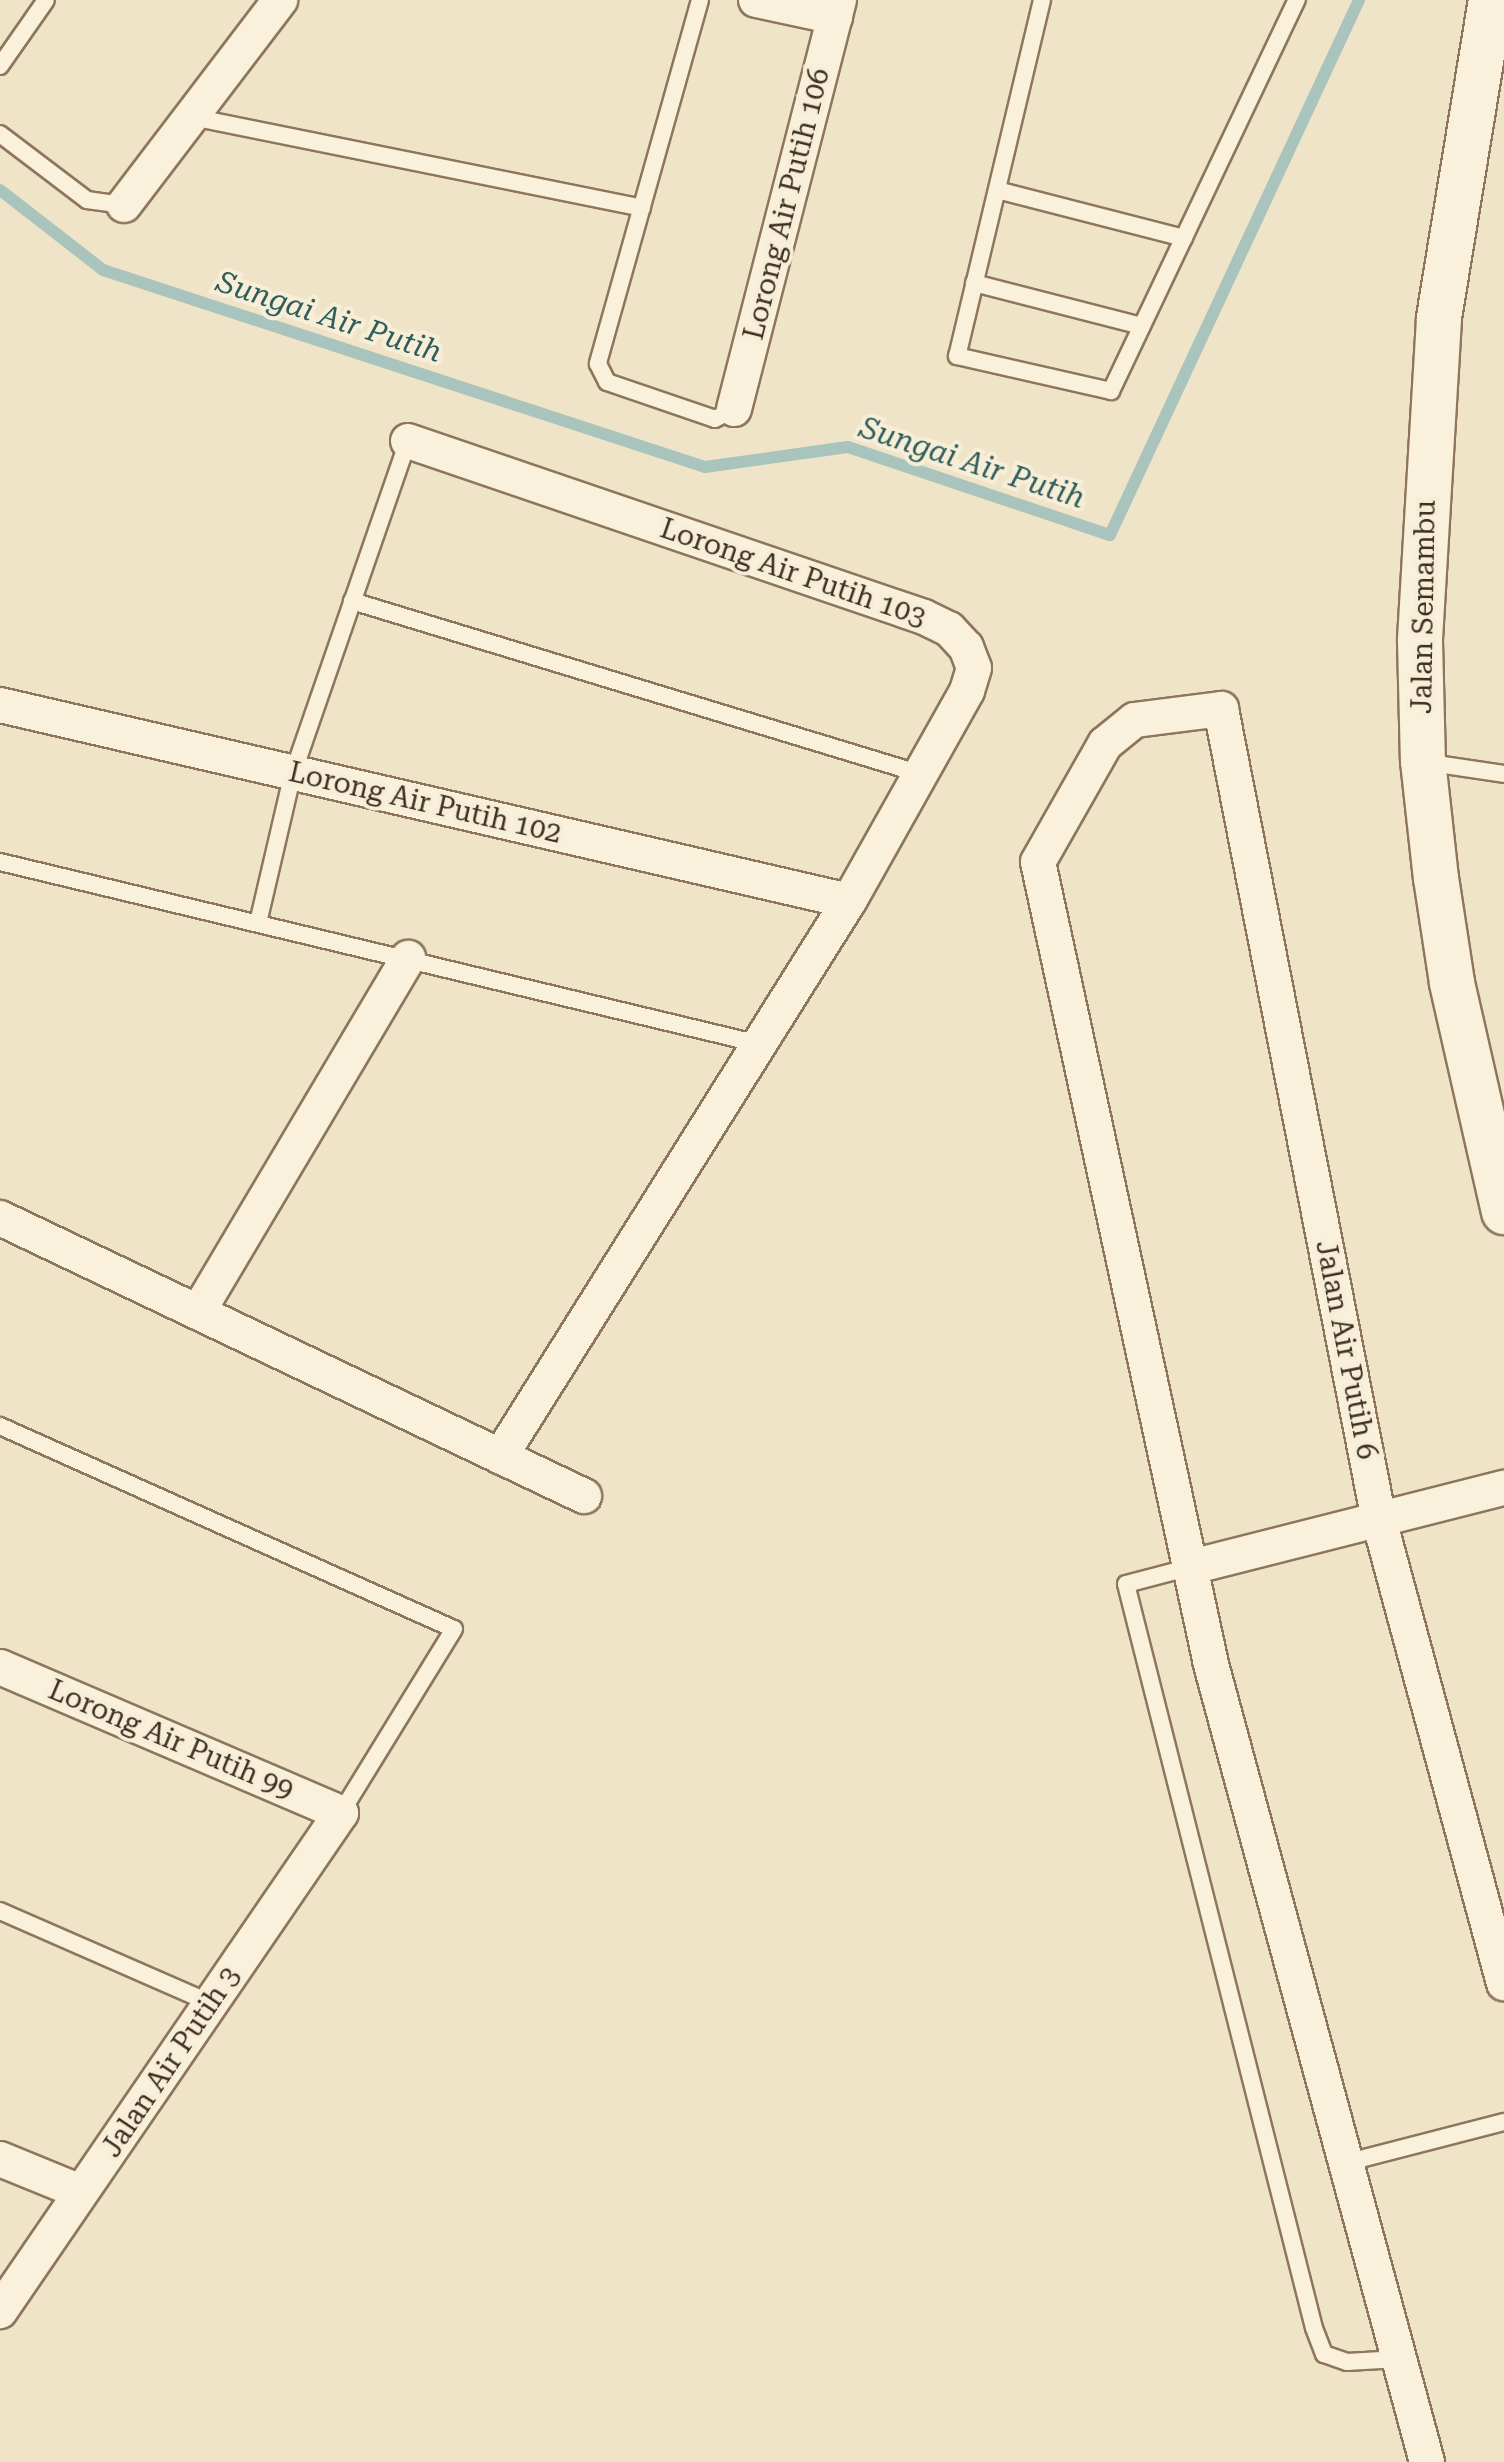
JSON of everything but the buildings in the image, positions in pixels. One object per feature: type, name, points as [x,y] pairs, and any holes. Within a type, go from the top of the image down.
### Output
[{"type":"main road","name":"Jalan Semambu","points":[[1491,0],[1439,319],[1423,543],[1423,761],[1452,983],[1504,1212]]},
{"type":"street","points":[[124,205],[280,0]]},
{"type":"street","points":[[756,0],[837,9]]},
{"type":"street","name":"Lorong Air Putih 106","points":[[734,409],[837,9]]},
{"type":"street","name":"Lorong Air Putih 103","points":[[408,441],[949,629],[966,647],[974,668],[967,691],[849,901],[500,1457]]},
{"type":"street","name":"Lorong Air Putih 102","points":[[0,705],[849,901]]},
{"type":"street","name":"Jalan Air Putih 6","points":[[1191,1567],[1038,862],[1105,744],[1135,720],[1221,709],[1379,1520],[1504,1983]]},
{"type":"street","points":[[198,1312],[408,958]]},
{"type":"street","points":[[0,1218],[584,1496]]},
{"type":"street","points":[[1425,2459],[1211,1664],[1191,1567],[1504,1488]]},
{"type":"street","name":"Lorong Air Putih 99","points":[[0,1667],[341,1813]]},
{"type":"street","name":"Jalan Air Putih 3","points":[[0,2311],[341,1813]]},
{"type":"street","points":[[0,2159],[81,2192]]},
{"type":"lane","points":[[0,66],[46,0]]},
{"type":"lane","points":[[700,0],[598,364],[607,382],[715,419],[734,409]]},
{"type":"lane","points":[[1042,0],[957,356],[1111,391],[1297,0]]},
{"type":"lane","points":[[192,117],[642,208]]},
{"type":"lane","points":[[0,134],[87,200],[124,205]]},
{"type":"lane","points":[[997,190],[1184,238]]},
{"type":"lane","points":[[974,283],[1142,326]]},
{"type":"lane","points":[[258,923],[293,773],[408,441]]},
{"type":"lane","points":[[352,601],[921,774]]},
{"type":"lane","points":[[1423,761],[1504,774]]},
{"type":"lane","points":[[0,862],[759,1044]]},
{"type":"lane","points":[[0,1426],[454,1629],[341,1813]]},
{"type":"lane","points":[[1191,1567],[1126,1584],[1314,2328],[1324,2354],[1347,2362],[1399,2359]]},
{"type":"lane","points":[[0,1911],[211,2003]]},
{"type":"lane","points":[[1345,2163],[1504,2122]]},
{"type":"waterway","name":"Sungai Air Putih","points":[[0,190],[103,270],[705,467],[848,447],[1110,535],[1359,0]]}]
